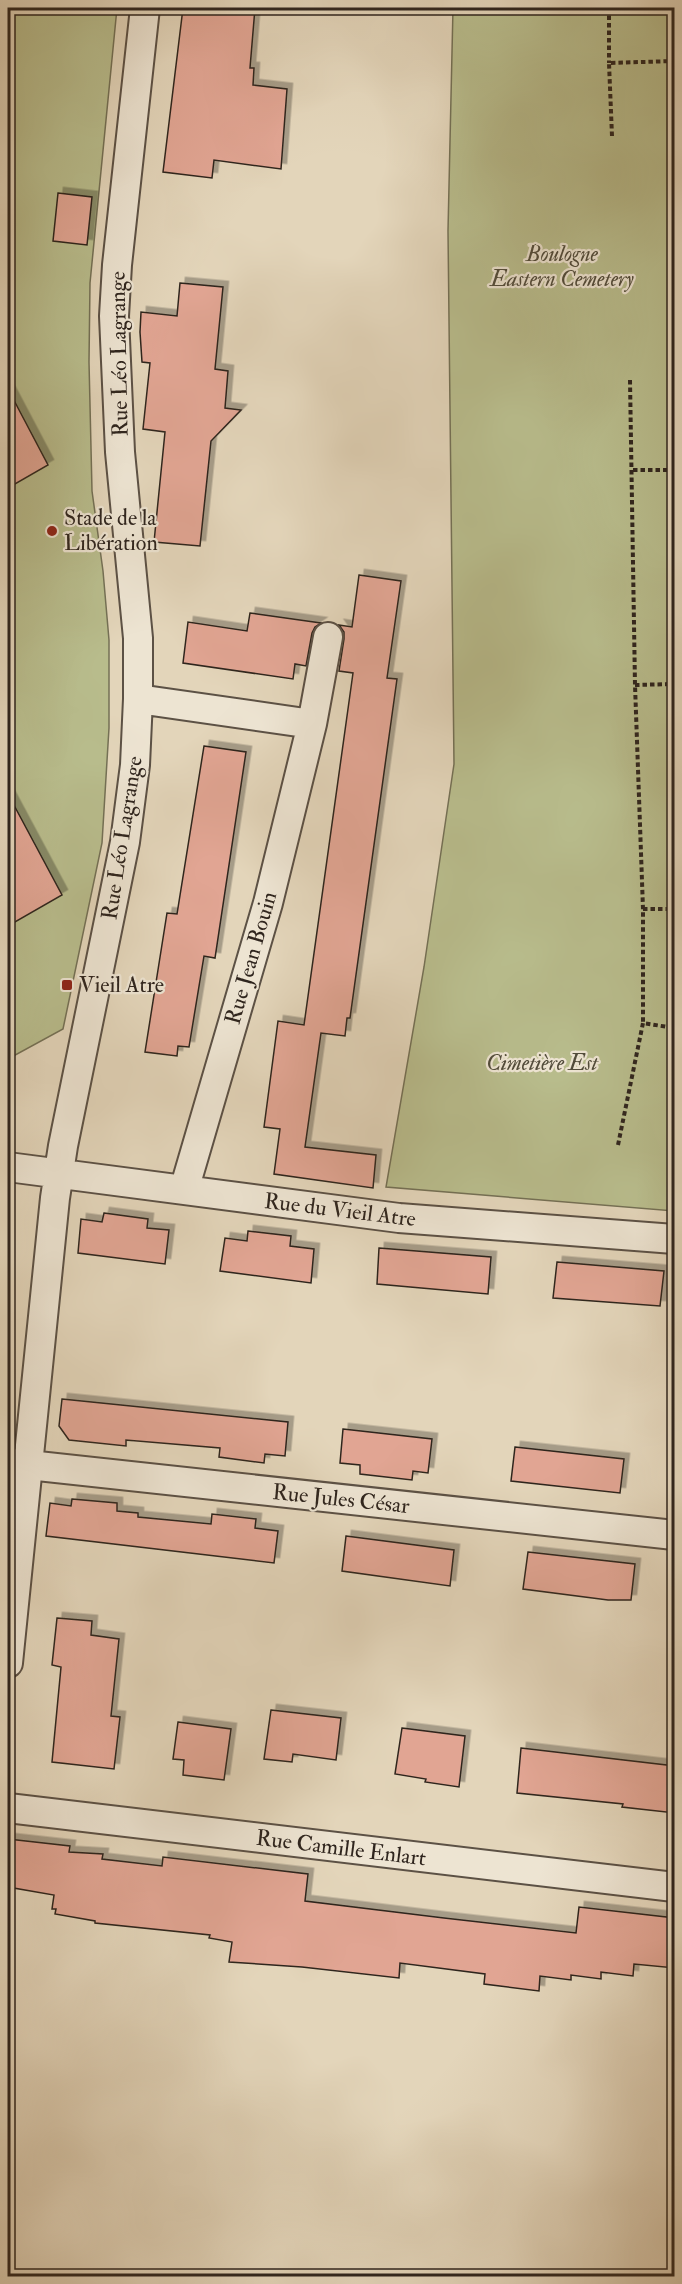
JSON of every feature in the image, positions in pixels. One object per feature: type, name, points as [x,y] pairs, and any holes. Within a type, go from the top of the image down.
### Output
[{"type":"street","name":"Rue Léo Lagrange","points":[[8,1663],[17,1463],[59,1173],[130,814],[135,765],[138,699],[137,629],[119,443],[114,316],[117,265],[145,8]]},
{"type":"street","name":"Rue Jean Bouin","points":[[184,1190],[268,903],[312,724],[328,637]]},
{"type":"street","points":[[138,699],[312,724]]},
{"type":"street","name":"Rue du Vieil Atre","points":[[8,1167],[399,1218],[675,1239]]},
{"type":"street","name":"Rue Jules César","points":[[17,1463],[675,1535]]},
{"type":"street","name":"Rue Camille Enlart","points":[[8,1808],[675,1887]]},
{"type":"path","points":[[609,8],[612,136]]},
{"type":"path","points":[[609,63],[675,61]]},
{"type":"path","points":[[618,1145],[644,1023],[630,380]]},
{"type":"path","points":[[633,470],[675,470]]},
{"type":"path","points":[[635,685],[675,684]]},
{"type":"path","points":[[643,909],[675,909]]},
{"type":"path","points":[[644,1023],[675,1028]]},
{"type":"green space","name":"Stade de la Libération","points":[[8,8],[117,8],[90,283],[92,491],[103,571],[109,640],[109,728],[102,843],[63,1029],[8,1059]]},
{"type":"green space","name":"Cimetière Est","points":[[453,8],[674,8],[674,1211],[386,1187],[424,967],[454,764],[448,231]]},
{"type":"building","points":[[183,8],[255,8],[250,68],[254,68],[253,85],[287,89],[281,169],[214,160],[212,178],[163,172]]},
{"type":"building","points":[[58,193],[92,197],[87,245],[53,241]]},
{"type":"building","points":[[180,283],[223,287],[215,369],[228,371],[225,408],[241,410],[211,441],[200,546],[154,542],[165,432],[143,429],[150,363],[142,362],[141,312],[177,316]]},
{"type":"building","points":[[8,389],[48,465],[8,488]]},
{"type":"building","points":[[359,575],[401,581],[387,678],[397,679],[350,1018],[347,1018],[345,1036],[321,1033],[305,1147],[376,1155],[373,1188],[274,1174],[280,1129],[264,1127],[278,1021],[304,1025],[353,673],[339,671],[344,632],[339,625],[352,627]]},
{"type":"building","points":[[250,613],[321,623],[312,633],[306,666],[295,664],[293,679],[183,663],[188,622],[247,631]]},
{"type":"building","points":[[204,746],[246,752],[215,958],[204,956],[189,1047],[178,1046],[177,1056],[145,1052],[167,913],[177,914]]},
{"type":"building","points":[[8,794],[62,895],[8,926]]},
{"type":"building","points":[[104,1213],[148,1219],[147,1228],[169,1230],[165,1264],[78,1253],[81,1219],[102,1222]]},
{"type":"building","points":[[248,1231],[291,1236],[290,1246],[314,1249],[311,1283],[220,1271],[225,1238],[247,1241]]},
{"type":"building","points":[[379,1248],[491,1257],[488,1294],[377,1284]]},
{"type":"building","points":[[557,1262],[664,1271],[660,1306],[553,1298]]},
{"type":"building","points":[[62,1399],[288,1422],[285,1456],[265,1454],[264,1463],[219,1457],[220,1448],[126,1440],[126,1446],[69,1440],[59,1426]]},
{"type":"building","points":[[343,1429],[432,1439],[428,1473],[413,1471],[412,1480],[360,1474],[360,1465],[340,1463]]},
{"type":"building","points":[[515,1447],[624,1459],[620,1493],[511,1481]]},
{"type":"building","points":[[72,1499],[117,1503],[117,1511],[138,1513],[138,1517],[211,1524],[212,1514],[256,1519],[255,1528],[278,1531],[274,1563],[46,1536],[50,1503],[71,1506]]},
{"type":"building","points":[[346,1536],[454,1550],[450,1586],[342,1571]]},
{"type":"building","points":[[528,1552],[635,1564],[631,1600],[608,1600],[523,1589]]},
{"type":"building","points":[[57,1618],[92,1621],[91,1635],[119,1639],[111,1716],[120,1717],[114,1769],[52,1762],[61,1667],[52,1665]]},
{"type":"building","points":[[271,1710],[341,1718],[336,1760],[293,1754],[292,1762],[264,1759]]},
{"type":"building","points":[[178,1722],[231,1729],[224,1780],[183,1775],[184,1760],[173,1759]]},
{"type":"building","points":[[402,1728],[465,1736],[459,1787],[425,1782],[426,1779],[395,1774]]},
{"type":"building","points":[[521,1748],[675,1766],[675,1813],[622,1807],[623,1804],[517,1793]]},
{"type":"building","points":[[8,1839],[70,1846],[69,1852],[103,1854],[102,1859],[162,1866],[163,1857],[308,1874],[305,1901],[444,1918],[576,1933],[579,1907],[675,1918],[675,1968],[634,1964],[633,1976],[601,1972],[601,1979],[571,1975],[571,1980],[540,1976],[539,1991],[484,1984],[485,1974],[400,1963],[399,1978],[302,1967],[229,1962],[232,1942],[209,1938],[210,1935],[95,1923],[95,1921],[55,1914],[56,1909],[52,1909],[54,1895],[8,1887]]},
{"type":"place","name":"Stade de la Libération","points":[[52,531]]},
{"type":"place","name":"Vieil Atre","points":[[67,985]]},
{"type":"park label","name":"Boulogne Eastern Cemetery","points":[[562,266]]}]
